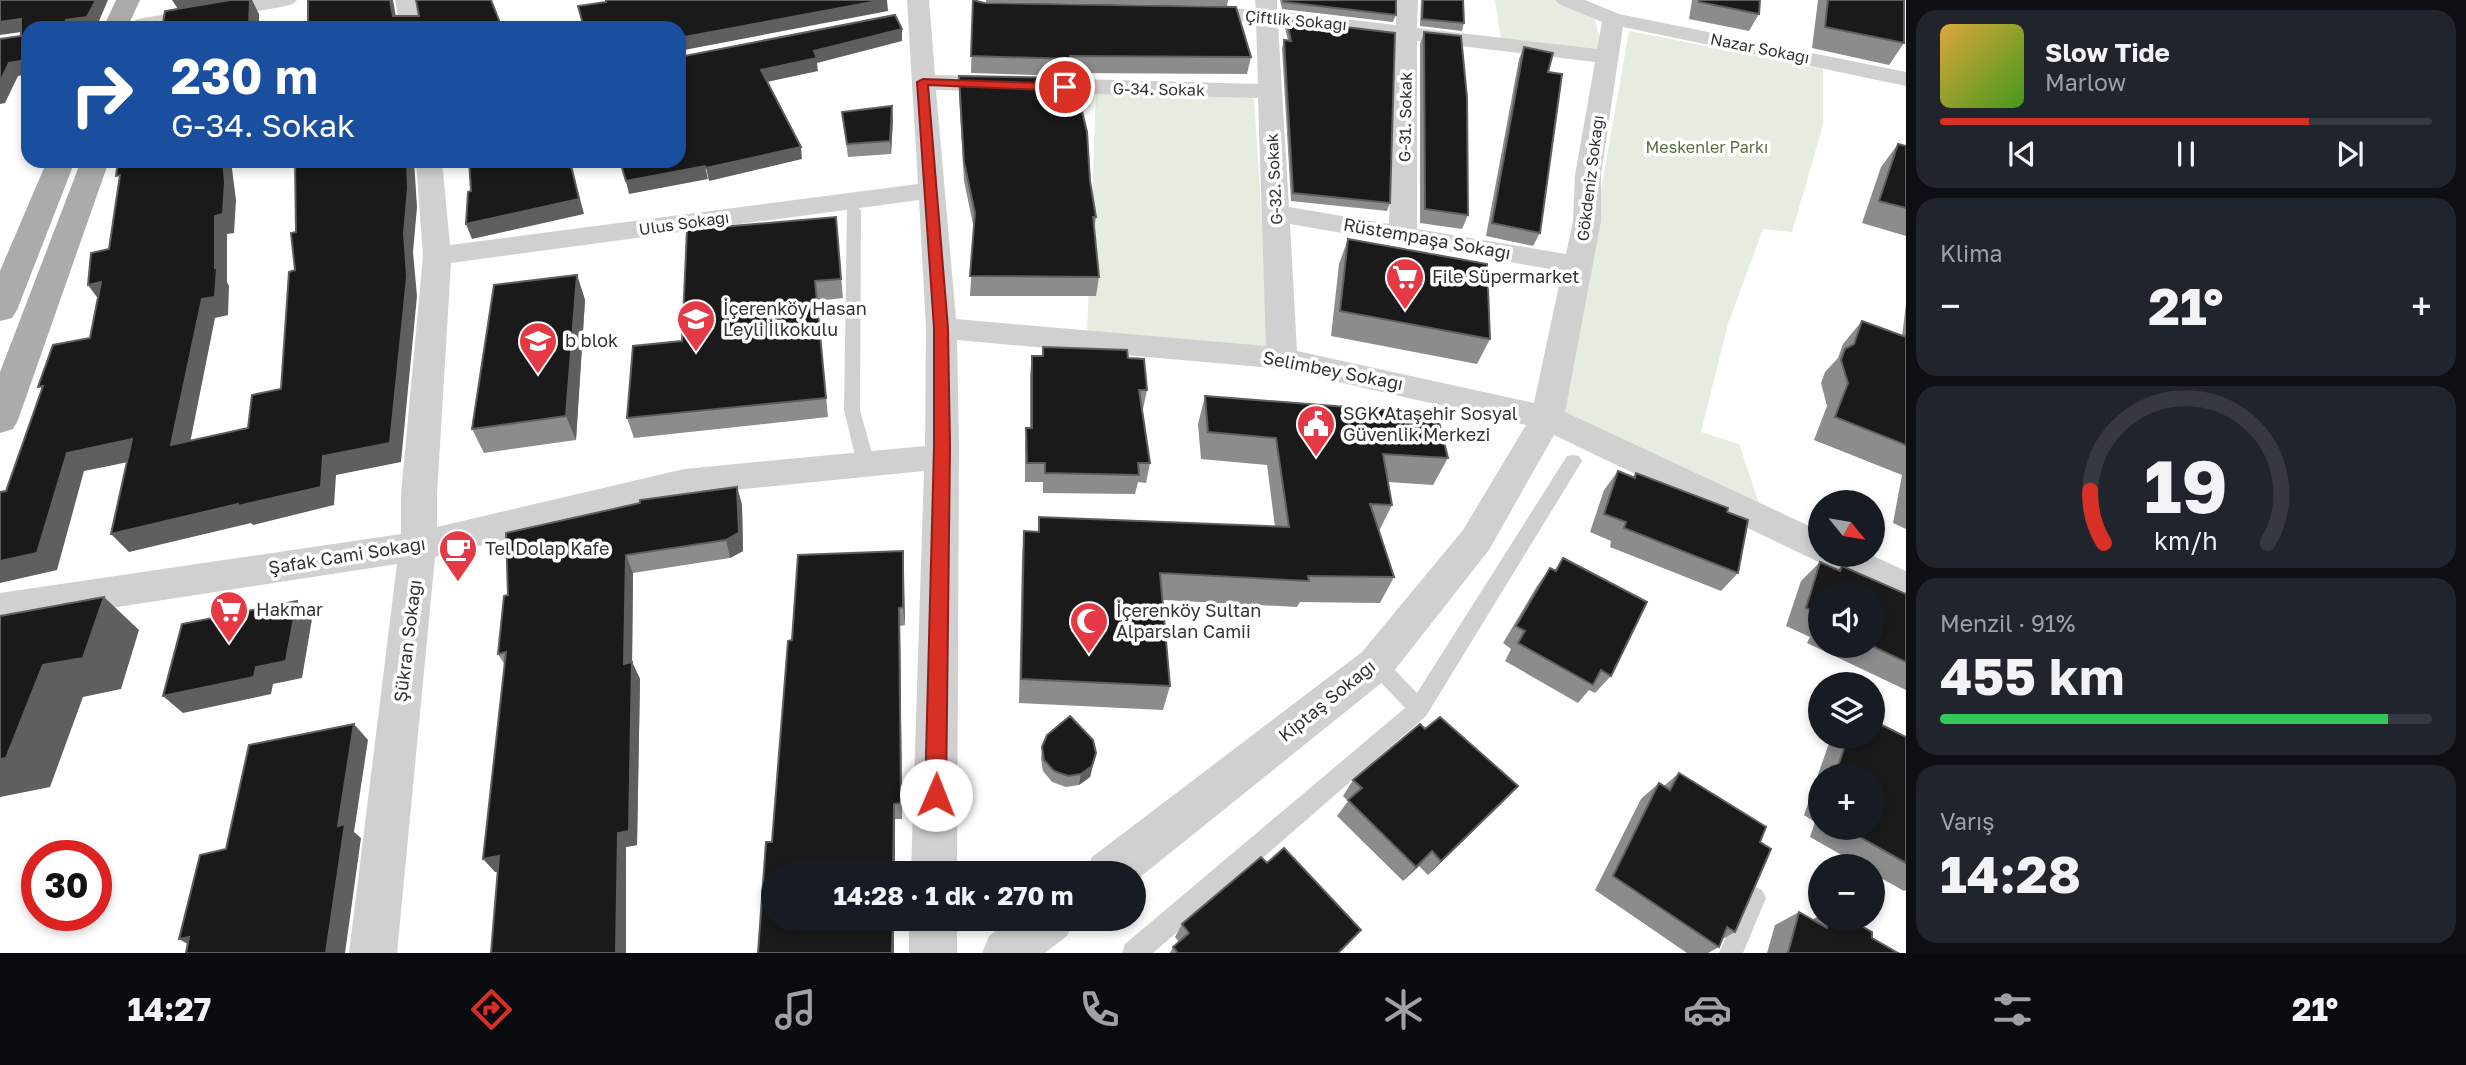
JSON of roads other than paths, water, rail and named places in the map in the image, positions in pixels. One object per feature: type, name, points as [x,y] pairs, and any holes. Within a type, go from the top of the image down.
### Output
[{"type":"main road","points":[[118,21],[128,0]]},
{"type":"main road","points":[[140,21],[154,0]]},
{"type":"main road","points":[[0,310],[58,168]]},
{"type":"main road","points":[[0,420],[91,168]]},
{"type":"street","points":[[169,21],[286,0]]},
{"type":"street","points":[[407,0],[410,21]]},
{"type":"street","name":"G-31. Sokak","points":[[1403,234],[1407,0]]},
{"type":"street","name":"Nazar Sokağı","points":[[1566,0],[1613,19],[1906,79]]},
{"type":"street","name":"Çiftlik Sokağı","points":[[1172,14],[1266,8],[1407,32],[1607,57]]},
{"type":"street","name":"G-32. Sokak","points":[[1266,8],[1282,358]]},
{"type":"street","points":[[1675,9],[1680,33]]},
{"type":"street","points":[[909,11],[923,82],[941,328],[934,861]]},
{"type":"street","name":"Gökdeniz Sokağı","points":[[1547,418],[1587,221],[1588,175],[1613,19]]},
{"type":"street","name":"G-34. Sokak","points":[[923,82],[1270,91]]},
{"type":"street","name":"Şükran Sokağı","points":[[373,953],[418,546],[419,494],[437,256],[430,168]]},
{"type":"street","name":"Ulus Sokağı","points":[[437,256],[931,190]]},
{"type":"street","name":"Rüstempaşa Sokağı","points":[[1275,213],[1579,265]]},
{"type":"street","name":"Selimbey Sokağı","points":[[941,328],[1282,358],[1547,418],[1808,542]]},
{"type":"street","name":"Kiptaş Sokağı","points":[[1123,861],[1376,664],[1476,540],[1547,418]]},
{"type":"street","name":"Şafak Cami Sokağı","points":[[0,609],[418,546],[684,482],[941,457]]},
{"type":"street","points":[[1862,567],[1906,587]]},
{"type":"street","points":[[933,931],[933,953]]},
{"type":"street","points":[[1006,953],[1034,931]]},
{"type":"lane","points":[[854,210],[852,410],[866,464]]},
{"type":"lane","points":[[1135,953],[1419,709],[1573,461]]},
{"type":"lane","points":[[1376,664],[1419,709]]},
{"type":"lane","points":[[1731,953],[1754,898]]},
{"type":"place","name":"File Süpermarket","points":[[1405,311]]},
{"type":"place","name":"İçerenköy Hasan Leyli İlkokulu","points":[[696,353]]},
{"type":"place","name":"b blok","points":[[538,375]]},
{"type":"place","name":"SGK Ataşehir Sosyal Güvenlik Merkezi","points":[[1316,458]]},
{"type":"place","name":"Tel Dolap Kafe","points":[[458,583]]},
{"type":"place","name":"Hakmar","points":[[229,644]]},
{"type":"place","name":"İçerenköy Sultan Alparslan Camii","points":[[1089,655]]},
{"type":"park label","name":"Meskenler Parkı","points":[[1707,147]]}]
